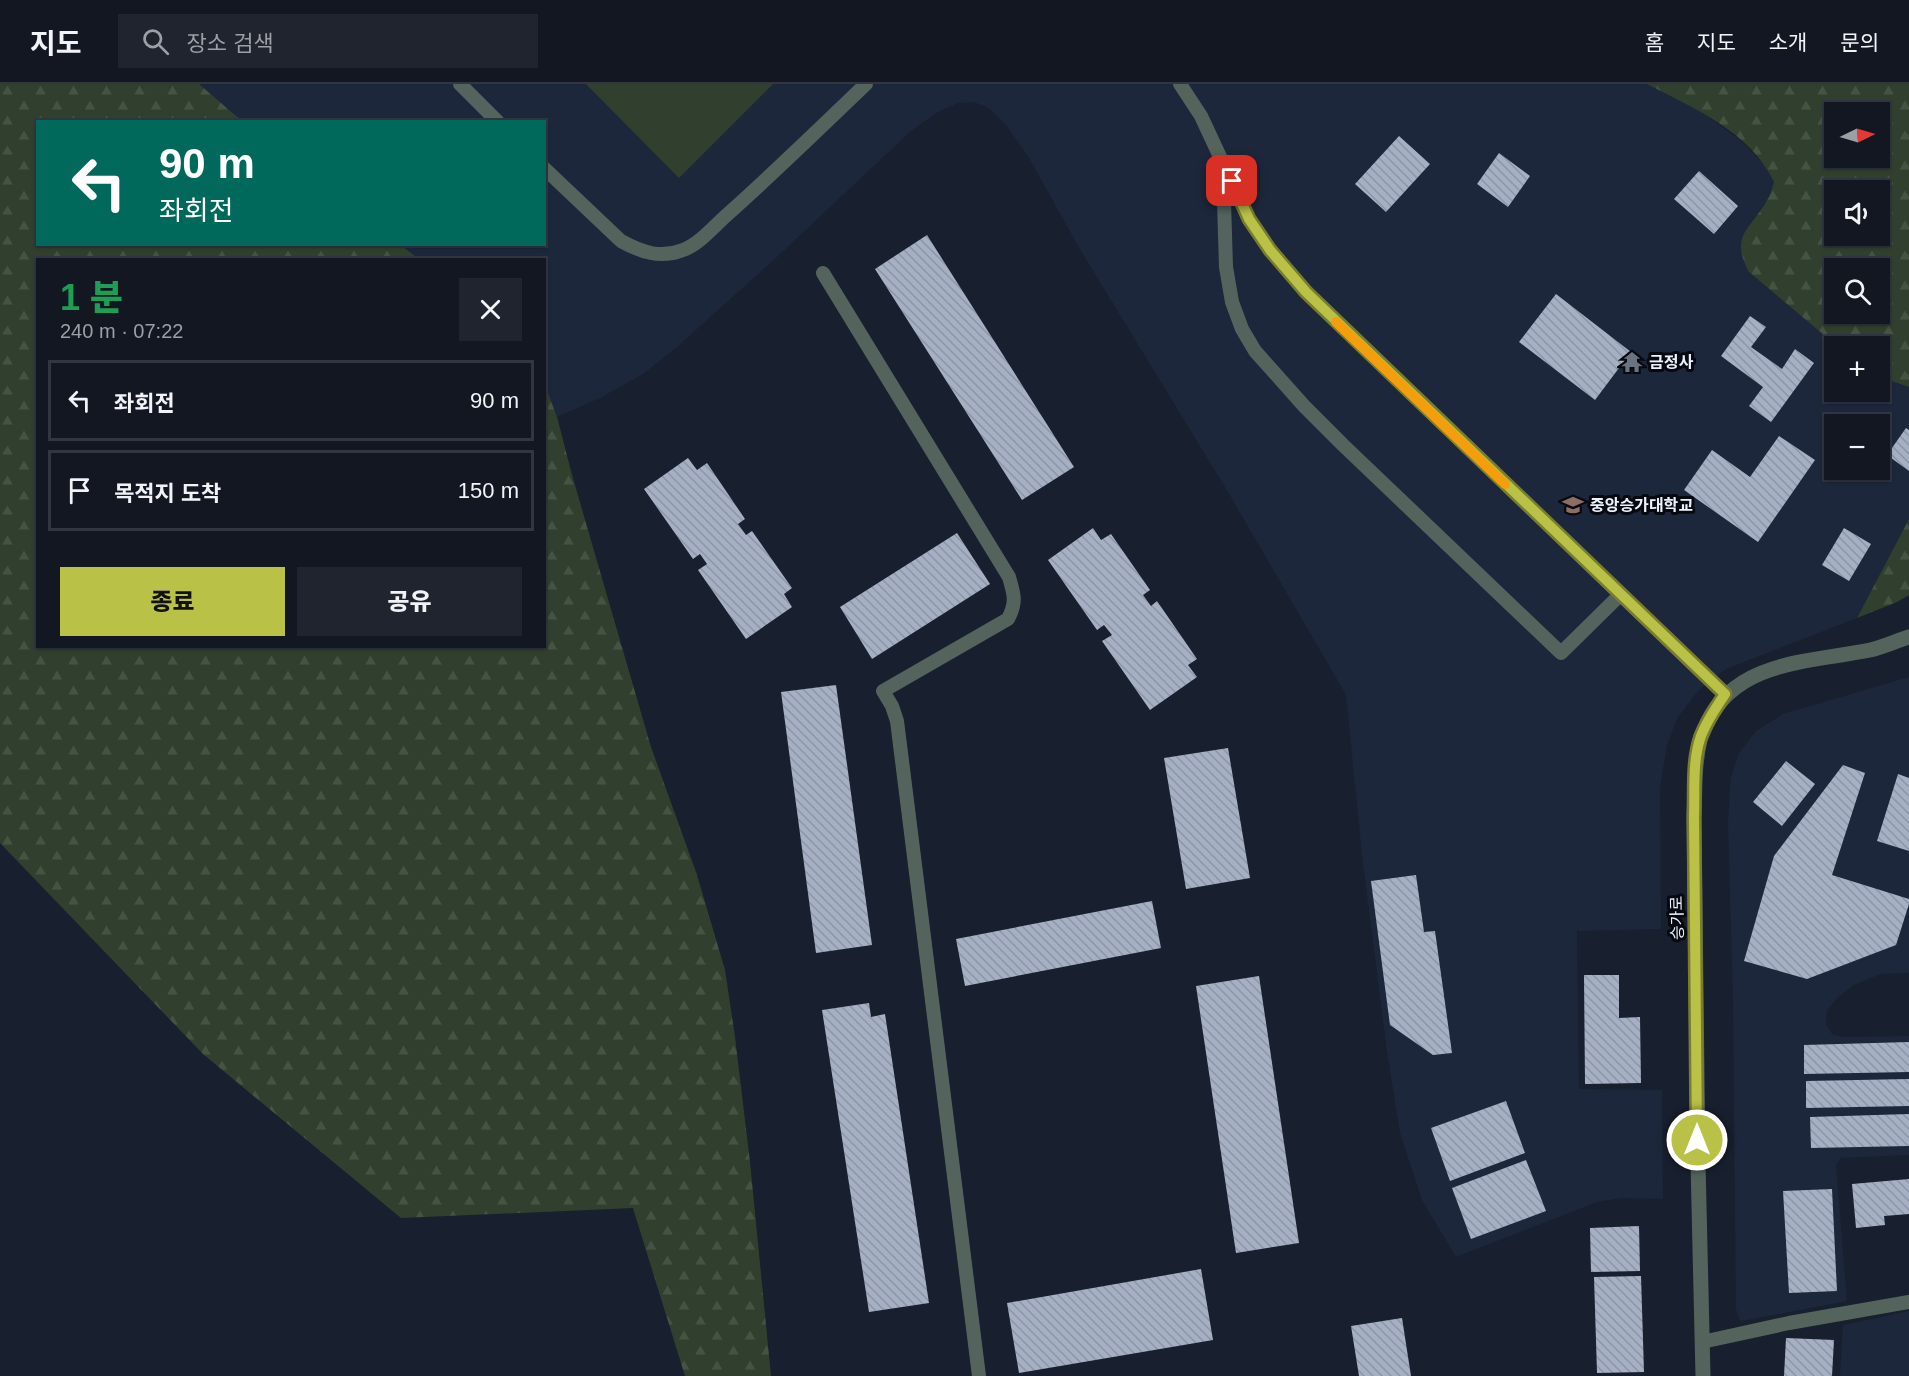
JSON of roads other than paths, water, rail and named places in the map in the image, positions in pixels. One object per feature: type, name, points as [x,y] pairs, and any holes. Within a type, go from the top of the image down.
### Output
[{"type":"street","name":"승가로","points":[[1702,1376],[1694,817],[1695,769],[1701,737],[1725,694],[1755,674],[1819,658],[1872,650],[1909,637]]},
{"type":"lane","points":[[460,84],[496,120]]},
{"type":"lane","points":[[546,170],[621,241],[636,249],[654,254],[669,254],[685,249],[700,239],[866,84]]},
{"type":"lane","points":[[1179,84],[1201,116],[1249,219],[1270,250],[1306,292],[1725,694]]},
{"type":"lane","points":[[1223,161],[1226,267],[1232,302],[1242,328],[1255,351],[1304,406],[1561,653],[1621,594]]},
{"type":"lane","points":[[824,273],[1000,563],[1008,577],[1014,599],[1013,609],[1008,618],[883,691],[892,706],[897,721],[979,1376]]},
{"type":"lane","points":[[1702,1342],[1789,1323],[1909,1302]]},
{"type":"place","name":"금정사","points":[[1632,362]]},
{"type":"place","name":"중앙승가대학교","points":[[1573,505]]}]
